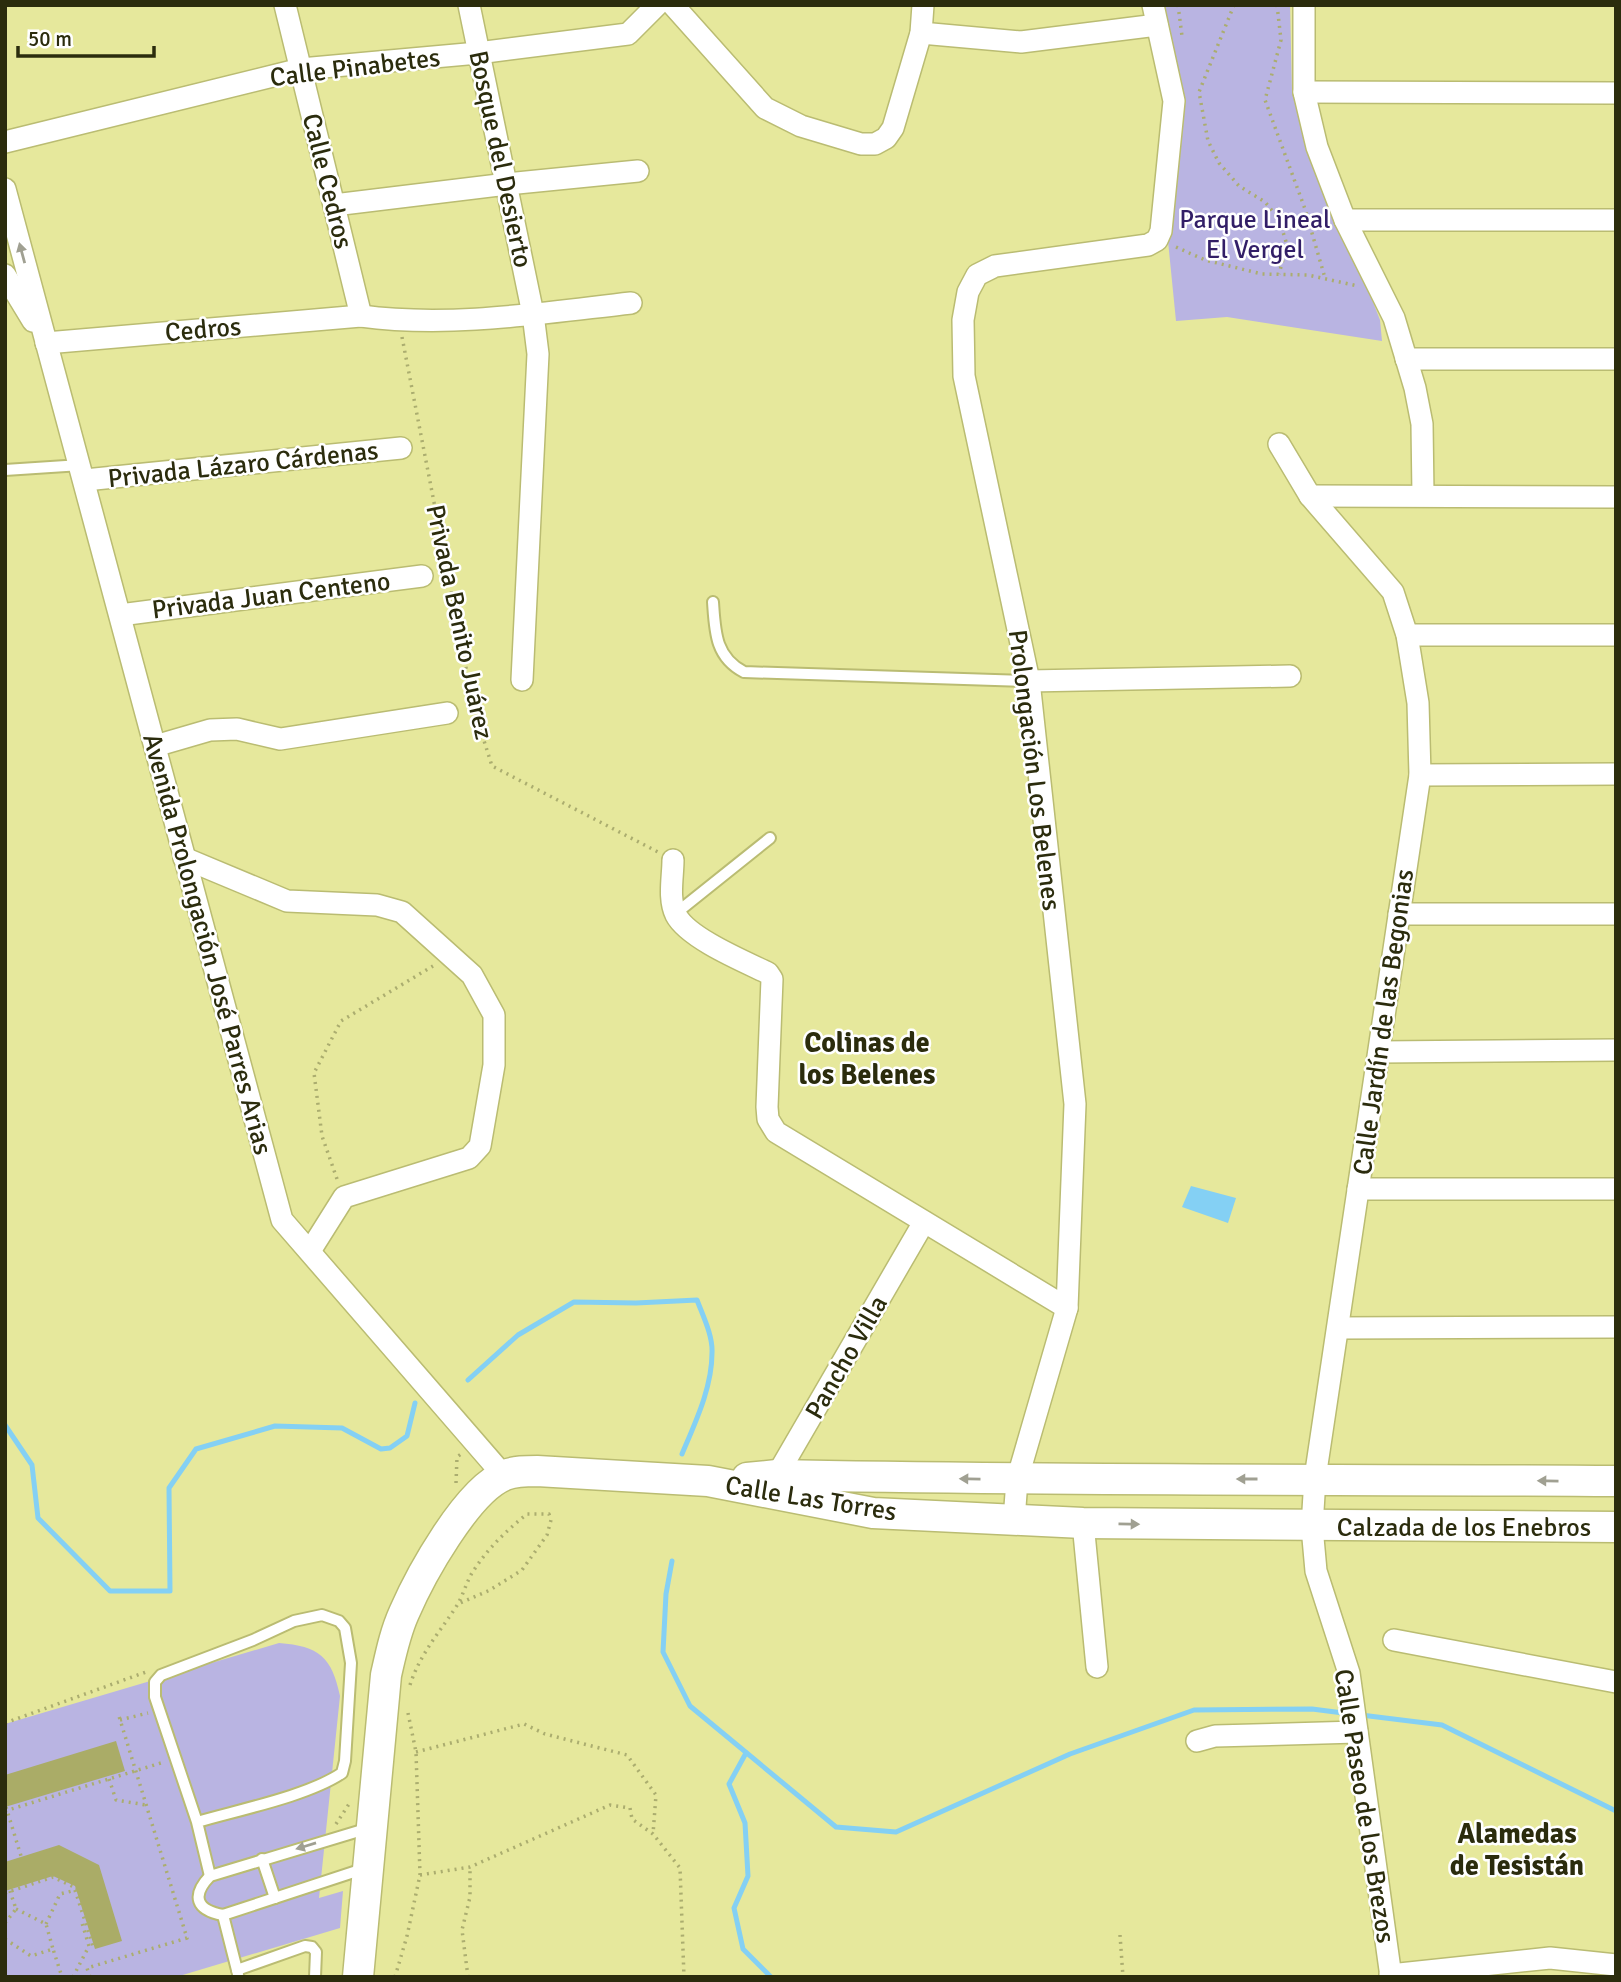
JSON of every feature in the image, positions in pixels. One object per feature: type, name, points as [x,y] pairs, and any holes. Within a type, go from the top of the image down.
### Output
[{"type":"main road","name":"Calle Las Torres","points":[[503,1476],[520,1471],[537,1471],[775,1484],[1315,1478]]},
{"type":"main road","points":[[358,1977],[386,1675],[394,1640],[404,1612],[446,1537],[472,1502],[503,1476]]},
{"type":"main road","name":"Calzada de los Enebros","points":[[1315,1478],[1616,1481]]},
{"type":"main road","name":"Calle Las Torres","points":[[775,1484],[873,1513],[1083,1523],[1312,1527]]},
{"type":"main road","name":"Calzada de los Enebros","points":[[1312,1527],[1616,1527]]},
{"type":"street","name":"Calle Cedros","points":[[285,5],[361,316]]},
{"type":"street","name":"Bosque del Desierto","points":[[469,5],[533,314],[538,354],[522,680]]},
{"type":"street","name":"Calle Pinabetes","points":[[5,142],[301,69],[478,53],[628,34],[657,5]]},
{"type":"street","points":[[673,5],[765,108],[801,126],[861,144],[875,144],[886,138],[893,128],[921,33],[923,5]]},
{"type":"street","points":[[1304,5],[1304,92],[1317,147],[1345,220],[1394,318],[1415,388],[1422,424],[1423,495]]},
{"type":"street","points":[[921,33],[1021,42],[1155,15],[1174,101],[1157,240]]},
{"type":"street","points":[[1304,92],[1616,93]]},
{"type":"street","points":[[334,205],[507,184],[638,172]]},
{"type":"street","name":"Avenida Prolongación José Parres Arias","points":[[5,189],[282,1220],[310,1251],[465,1450],[503,1476]]},
{"type":"street","points":[[1345,220],[1616,220]]},
{"type":"street","name":"Prolongación Los Belenes","points":[[1014,1520],[1017,1480],[1067,1308],[1075,1104],[1029,681],[964,376],[962,320],[968,292],[977,275],[995,266],[1148,244],[1157,240]]},
{"type":"street","name":"Avenida Prolongación José Parres Arias","points":[[5,275],[46,343]]},
{"type":"street","name":"Cedros","points":[[46,343],[361,316],[399,321],[533,314],[631,303]]},
{"type":"street","points":[[1406,359],[1616,359]]},
{"type":"street","name":"Calle Jardín de las Begonias","points":[[1279,444],[1310,496],[1393,592],[1407,635],[1418,703],[1420,775],[1315,1478],[1312,1527],[1316,1571],[1336,1636]]},
{"type":"street","name":"Privada Lázaro Cárdenas","points":[[83,473],[401,448]]},
{"type":"street","points":[[1310,496],[1616,496]]},
{"type":"street","name":"Privada Juan Centeno","points":[[120,615],[422,576]]},
{"type":"street","points":[[1407,635],[1616,635]]},
{"type":"street","points":[[1029,681],[1290,676]]},
{"type":"street","points":[[155,746],[210,730],[237,729],[280,739],[447,713]]},
{"type":"street","points":[[1420,775],[1616,774]]},
{"type":"street","points":[[184,858],[288,901],[377,905],[402,912],[472,975],[494,1015],[495,1065],[480,1146],[469,1158],[344,1197],[310,1251]]},
{"type":"street","points":[[673,860],[672,901],[676,914],[688,931],[768,974],[772,979],[767,1107],[768,1119],[776,1132],[1067,1308]]},
{"type":"street","points":[[1399,915],[1616,914]]},
{"type":"street","points":[[1379,1052],[1616,1050]]},
{"type":"street","points":[[1358,1189],[1616,1189]]},
{"type":"street","name":"Pancho Villa","points":[[775,1484],[924,1222]]},
{"type":"street","points":[[1338,1328],[1616,1327]]},
{"type":"street","points":[[1083,1523],[1097,1667]]},
{"type":"street","name":"Calle Paseo de los Brezos","points":[[1336,1636],[1349,1673],[1391,1976]]},
{"type":"street","points":[[1394,1640],[1616,1682]]},
{"type":"street","points":[[1196,1741],[1215,1736],[1356,1728]]},
{"type":"street","points":[[1391,1976],[1550,1958],[1616,1965]]},
{"type":"lane","points":[[5,470],[83,473]]},
{"type":"lane","points":[[713,602],[716,641],[734,666],[744,672],[1029,681]]},
{"type":"lane","points":[[676,914],[770,838]]},
{"type":"lane","points":[[197,1822],[301,1791],[342,1773],[351,1663],[345,1628],[339,1621],[322,1615],[294,1621],[253,1640],[161,1675],[155,1682],[155,1697],[197,1822],[210,1876]]},
{"type":"lane","points":[[368,1867],[223,1915],[207,1912],[201,1907],[198,1896],[202,1884],[210,1876],[372,1828]]},
{"type":"lane","points":[[262,1859],[275,1898]]},
{"type":"lane","points":[[223,1915],[238,1973],[305,1946],[312,1947],[316,1952],[315,1977]]},
{"type":"path","points":[[1234,5],[1199,92],[1208,141],[1219,163],[1239,186],[1265,202],[1279,219],[1287,245],[1279,274]]},
{"type":"path","points":[[1277,5],[1281,40],[1265,100],[1309,221],[1325,278]]},
{"type":"path","points":[[1157,240],[1205,260],[1262,274],[1308,275],[1357,286],[1377,284]]},
{"type":"path","name":"Privada Benito Juárez","points":[[399,321],[474,709],[492,766],[673,860]]},
{"type":"path","points":[[344,1197],[322,1136],[314,1073],[341,1021],[413,976],[450,957]]},
{"type":"path","points":[[408,1693],[417,1666],[429,1643],[458,1604],[471,1574],[491,1545],[527,1514],[549,1514],[551,1520],[547,1535],[522,1570],[489,1590],[458,1604]]},
{"type":"path","points":[[5,1723],[149,1671]]},
{"type":"path","points":[[395,1977],[420,1874],[416,1752],[408,1720],[408,1706]]},
{"type":"path","points":[[120,1720],[160,1710]]},
{"type":"path","points":[[90,1977],[87,1968],[187,1938],[118,1713]]},
{"type":"path","points":[[416,1752],[524,1724],[545,1734],[627,1755],[656,1795],[653,1833]]},
{"type":"path","points":[[21,1856],[6,1809],[176,1758]]},
{"type":"path","points":[[109,1779],[116,1800],[146,1805]]},
{"type":"path","points":[[325,1840],[349,1805],[350,1793]]},
{"type":"path","points":[[420,1874],[470,1867],[610,1805],[630,1808],[632,1819],[653,1833],[680,1868],[684,1977]]},
{"type":"path","points":[[468,1977],[461,1930],[470,1897],[470,1867]]},
{"type":"path","points":[[46,1924],[16,1909],[9,1891],[53,1877],[74,1887],[94,1949]]},
{"type":"path","points":[[62,1977],[46,1924],[60,1894],[75,1890]]},
{"type":"path","points":[[5,1923],[16,1909]]},
{"type":"path","points":[[73,1977],[89,1946],[82,1923],[84,1921]]},
{"type":"path","points":[[1120,1934],[1123,1977]]},
{"type":"path","points":[[5,1939],[31,1956],[53,1949]]},
{"type":"green space","name":"Parque Lineal El Vergel","points":[[1165,5],[1290,5],[1292,93],[1380,320],[1382,341],[1227,317],[1176,321],[1168,241],[1182,102]]},
{"type":"green space","points":[[279,1643],[304,1647],[322,1656],[333,1672],[340,1696],[319,1898],[343,1891],[340,1928],[176,1977],[5,1977],[5,1724]]},
{"type":"water","points":[[1191,1186],[1236,1198],[1228,1223],[1182,1207]]},
{"type":"building","points":[[116,1741],[125,1771],[5,1807],[5,1775]]},
{"type":"building","points":[[59,1845],[99,1865],[122,1941],[95,1949],[75,1886],[53,1876],[5,1891],[5,1862]]},
{"type":"waterway","points":[[468,1380],[518,1335],[574,1302],[697,1300],[711,1340],[711,1366],[702,1405],[682,1454]]},
{"type":"waterway","points":[[5,1425],[32,1465],[38,1518],[110,1591],[170,1591],[169,1488],[196,1449],[275,1426],[342,1428],[381,1449],[390,1448],[407,1436],[415,1403]]},
{"type":"waterway","points":[[672,1561],[666,1594],[663,1652],[690,1706],[836,1827],[896,1832],[1070,1754],[1194,1710],[1312,1709],[1351,1714]]},
{"type":"waterway","points":[[1361,1715],[1442,1725],[1616,1811]]},
{"type":"waterway","points":[[746,1753],[729,1784],[745,1823],[748,1876],[734,1908],[743,1949],[771,1977]]},
{"type":"district","name":"Colinas de los Belenes","points":[[867,1058]]},
{"type":"district","name":"Alamedas de Tesistán","points":[[1517,1849]]}]
